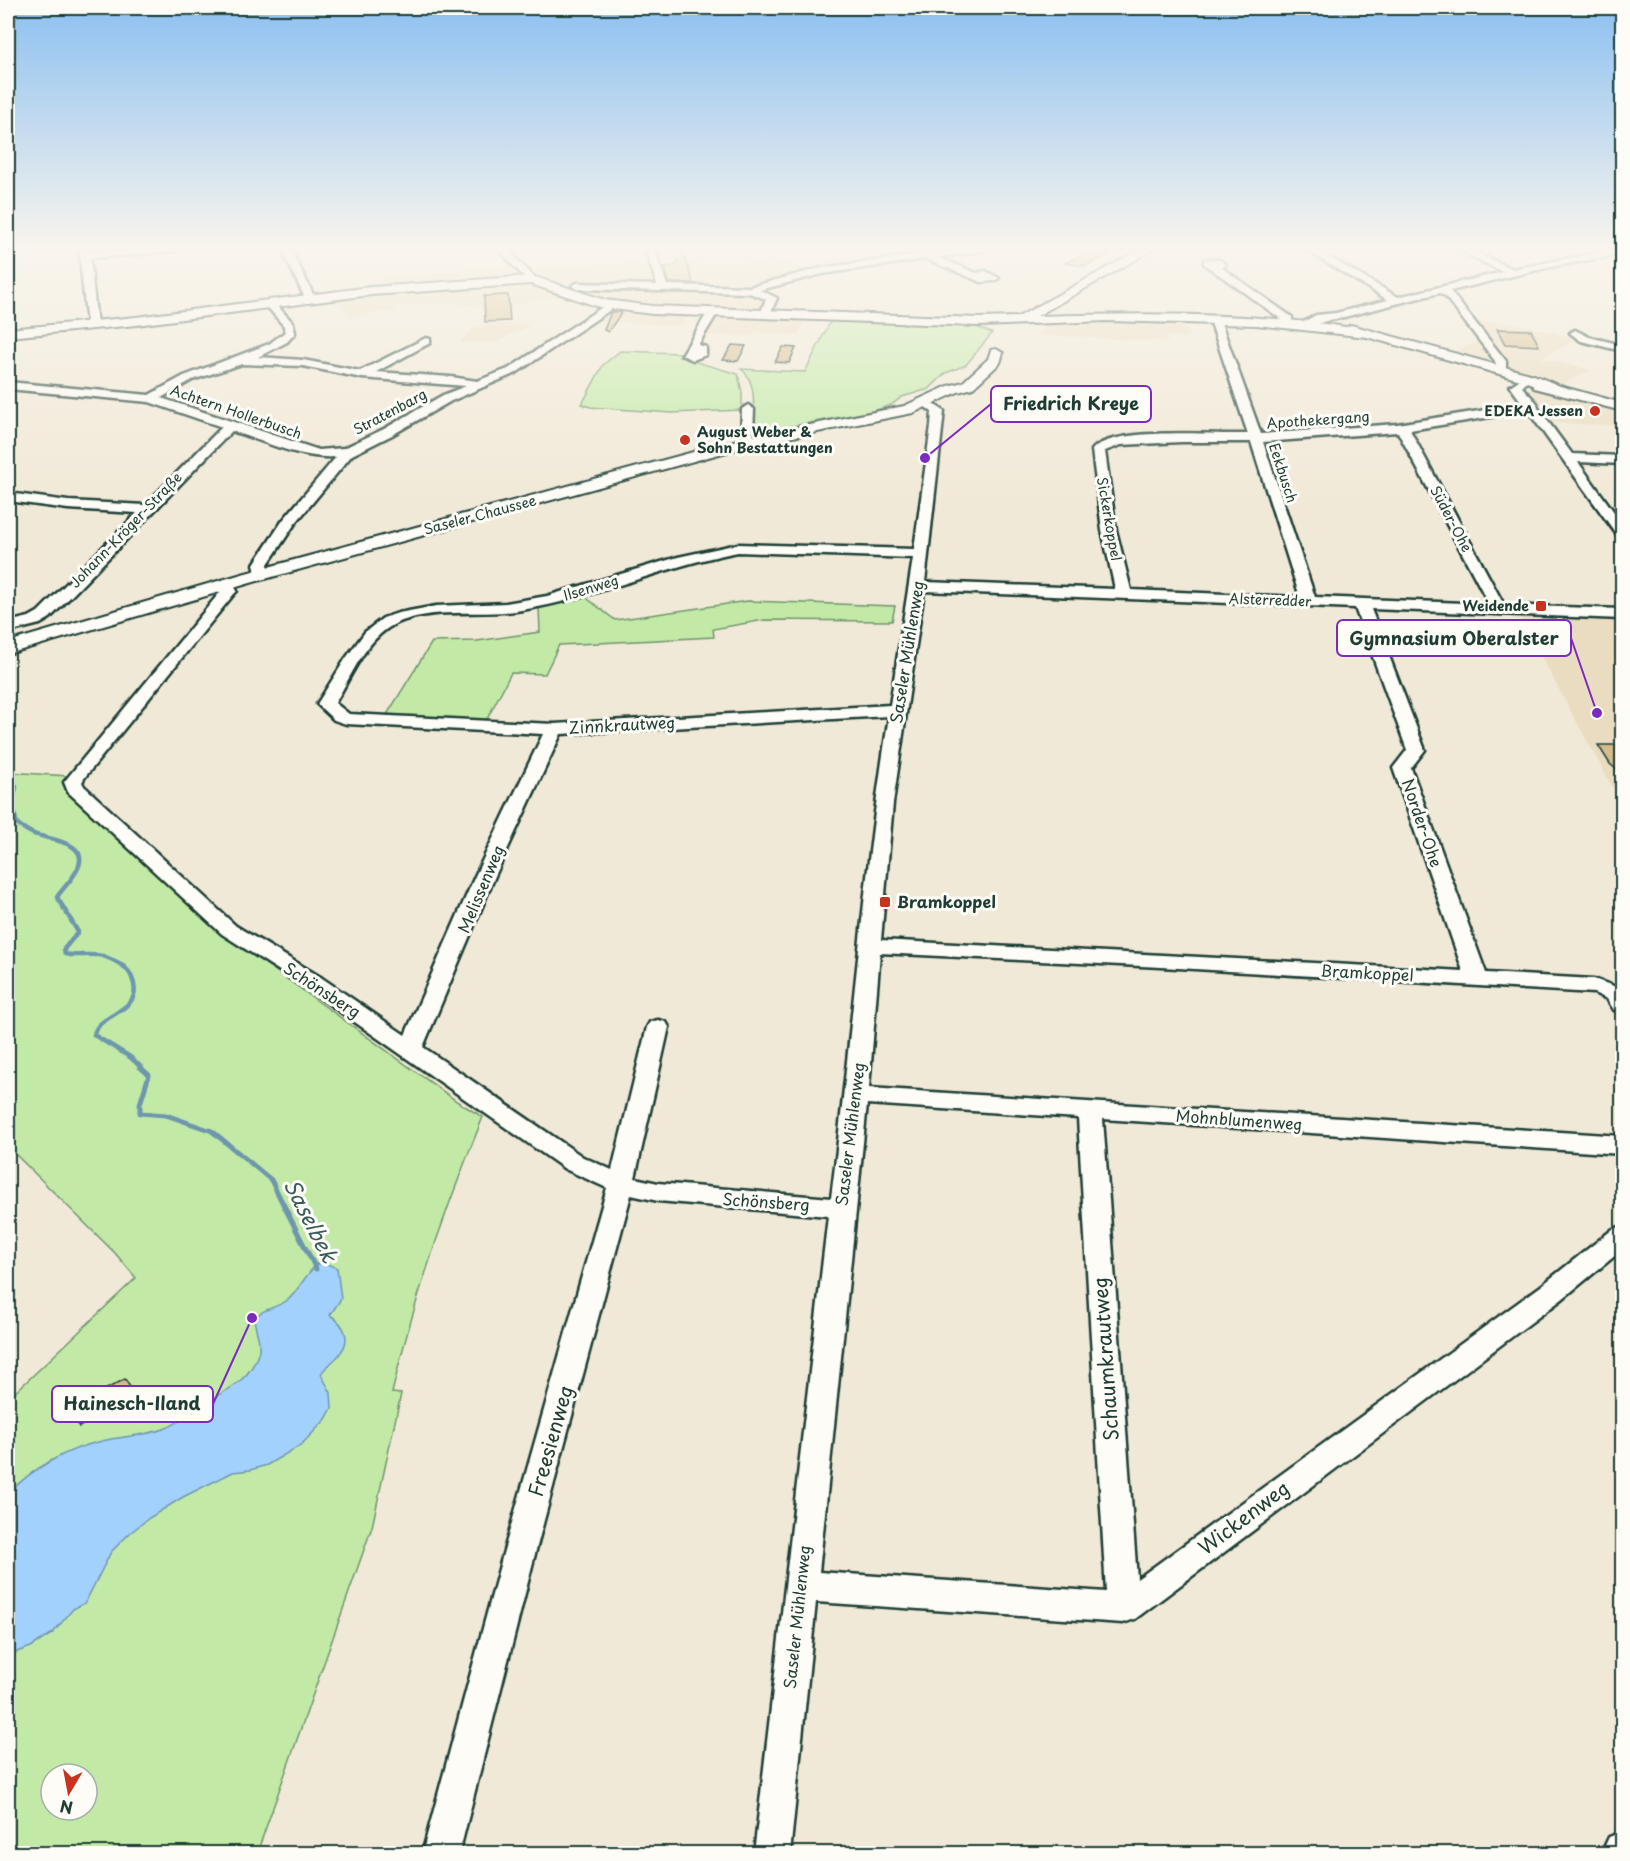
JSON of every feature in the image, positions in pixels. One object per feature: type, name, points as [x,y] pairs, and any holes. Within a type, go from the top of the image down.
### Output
[{"type":"main road","name":"Saseler Chaussee","points":[[8,648],[227,584],[750,441],[921,405],[953,389],[955,383],[1013,335]]},
{"type":"main road","points":[[1368,335],[1522,381],[1554,388]]},
{"type":"main road","points":[[1467,363],[1495,369],[1623,407]]},
{"type":"street","points":[[151,399],[189,378],[285,340],[289,335]]},
{"type":"street","name":"Stratenbarg","points":[[262,575],[261,564],[276,540],[346,452],[388,432],[447,398],[512,371],[564,335]]},
{"type":"street","points":[[691,348],[699,335]]},
{"type":"street","name":"Eekbusch","points":[[1220,335],[1309,602]]},
{"type":"street","points":[[1480,335],[1500,361],[1502,366],[1495,369]]},
{"type":"street","points":[[1578,335],[1584,339],[1623,348]]},
{"type":"street","points":[[362,375],[426,341]]},
{"type":"street","points":[[239,360],[303,363],[362,375],[451,380],[479,385]]},
{"type":"street","points":[[1522,381],[1516,386],[1533,406],[1568,458],[1616,515],[1623,532]]},
{"type":"street","name":"Achtern Hollerbusch","points":[[8,385],[151,399],[305,451],[319,454],[346,452]]},
{"type":"street","name":"Saseler Mühlenweg","points":[[772,1854],[856,1095],[884,803],[917,586],[938,416],[921,405]]},
{"type":"street","name":"Apothekergang","points":[[1104,446],[1173,439],[1256,439],[1403,429],[1533,406]]},
{"type":"street","points":[[748,409],[747,433],[750,441]]},
{"type":"street","name":"Johann-Kröger-Straße","points":[[12,626],[34,621],[44,615],[231,425]]},
{"type":"street","name":"Süder-Ohe","points":[[1403,429],[1499,609]]},
{"type":"street","name":"Sickerkoppel","points":[[1104,446],[1098,450],[1106,513],[1124,594]]},
{"type":"street","points":[[1568,458],[1623,460]]},
{"type":"street","points":[[8,497],[68,505],[146,509]]},
{"type":"street","name":"Ilsenweg","points":[[346,719],[326,704],[372,634],[389,621],[422,613],[521,606],[574,593],[708,552],[738,548],[921,554]]},
{"type":"street","name":"Schönsberg","points":[[227,584],[229,591],[77,775],[73,785],[229,930],[250,946],[298,973],[564,1158],[621,1184],[639,1189],[683,1195],[842,1208]]},
{"type":"street","name":"Alsterredder","points":[[917,586],[1623,614]]},
{"type":"street","name":"Norder-Ohe","points":[[1361,604],[1416,750],[1402,768],[1477,979]]},
{"type":"street","name":"Zinnkrautweg","points":[[346,719],[554,729],[898,710]]},
{"type":"street","name":"Melissenweg","points":[[410,1050],[485,876],[554,729]]},
{"type":"street","name":"Bramkoppel","points":[[870,946],[1594,986],[1617,998]]},
{"type":"street","name":"Freesienweg","points":[[440,1854],[522,1543],[621,1184],[658,1027]]},
{"type":"street","name":"Mohnblumenweg","points":[[856,1095],[1623,1145]]},
{"type":"street","name":"Schaumkrautweg","points":[[1090,1110],[1123,1608]]},
{"type":"street","name":"Wickenweg","points":[[1123,1608],[1551,1293],[1623,1236]]},
{"type":"street","points":[[801,1586],[1123,1608]]},
{"type":"street","points":[[1619,1854],[1623,1850]]},
{"type":"shaded area","points":[[467,335],[512,335],[495,343],[460,342]]},
{"type":"shaded area","points":[[705,335],[753,335],[752,336]]},
{"type":"shaded area","points":[[1037,335],[1190,335],[1191,337],[1166,337],[1168,342]]},
{"type":"shaded area","points":[[1483,335],[1562,335],[1578,339],[1541,358],[1592,370],[1562,384],[1448,353],[1486,339]]},
{"type":"shaded area","points":[[1528,387],[1622,413],[1622,426],[1554,423]]},
{"type":"shaded area","points":[[1520,618],[1622,621],[1622,805]]},
{"type":"green space","points":[[824,335],[990,335],[966,365],[946,373],[929,389],[902,397],[891,405],[873,411],[760,432],[753,430],[752,389],[750,381],[741,369],[805,372]]},
{"type":"green space","points":[[620,351],[680,353],[679,357],[738,374],[742,392],[742,410],[671,413],[590,407],[582,404],[603,365]]},
{"type":"green space","points":[[584,596],[615,620],[748,601],[895,606],[892,621],[764,620],[713,629],[714,637],[559,645],[545,674],[511,673],[486,721],[386,716],[432,642],[477,641],[540,632],[539,607]]},
{"type":"green space","points":[[8,772],[68,776],[63,784],[248,951],[458,1102],[483,1117],[456,1185],[410,1322],[392,1393],[401,1394],[372,1527],[257,1853],[8,1853],[8,1399],[136,1278],[115,1253],[8,1147],[8,821],[15,818],[12,804],[16,788],[8,780]]},
{"type":"water","points":[[325,1263],[337,1268],[341,1299],[330,1315],[339,1322],[346,1336],[341,1352],[321,1374],[331,1393],[332,1408],[326,1419],[301,1445],[267,1465],[233,1472],[183,1497],[149,1518],[111,1552],[85,1603],[73,1609],[53,1633],[31,1647],[8,1655],[8,1494],[39,1468],[63,1454],[102,1441],[164,1429],[237,1383],[250,1371],[258,1354],[259,1341],[254,1318],[289,1299],[317,1264]]},
{"type":"building","points":[[1500,335],[1533,335],[1539,346],[1505,344]]},
{"type":"building","points":[[732,345],[746,346],[738,361],[723,360]]},
{"type":"building","points":[[783,347],[796,348],[789,363],[775,362]]},
{"type":"building","points":[[1598,745],[1623,745],[1623,775],[1610,764]]},
{"type":"building","points":[[125,1379],[136,1397],[79,1427],[69,1409]]},
{"type":"waterway","name":"Saselbek","points":[[8,780],[16,786],[15,788]]},
{"type":"waterway","name":"Saselbek","points":[[16,787],[12,804],[17,824],[32,833],[67,844],[79,853],[80,861],[77,870],[57,897],[78,932],[64,949],[65,954],[103,956],[124,967],[130,974],[135,989],[133,998],[103,1022],[94,1035],[130,1057],[142,1068]]},
{"type":"waterway","name":"Saselbek","points":[[140,1067],[149,1075],[140,1104],[140,1113],[166,1115],[212,1131],[271,1180],[316,1269]]},
{"type":"place","name":"EDEKA Jessen","points":[[1595,411]]},
{"type":"place","name":"August Weber & Sohn Bestattungen","points":[[685,440]]},
{"type":"place","name":"Friedrich Kreye","points":[[925,458]]},
{"type":"place","name":"Weidende","points":[[1541,606]]},
{"type":"place","name":"Gymnasium Oberalster","points":[[1597,713]]},
{"type":"place","name":"Bramkoppel","points":[[885,902]]},
{"type":"place","name":"Hainesch-Iland","points":[[252,1318]]}]
